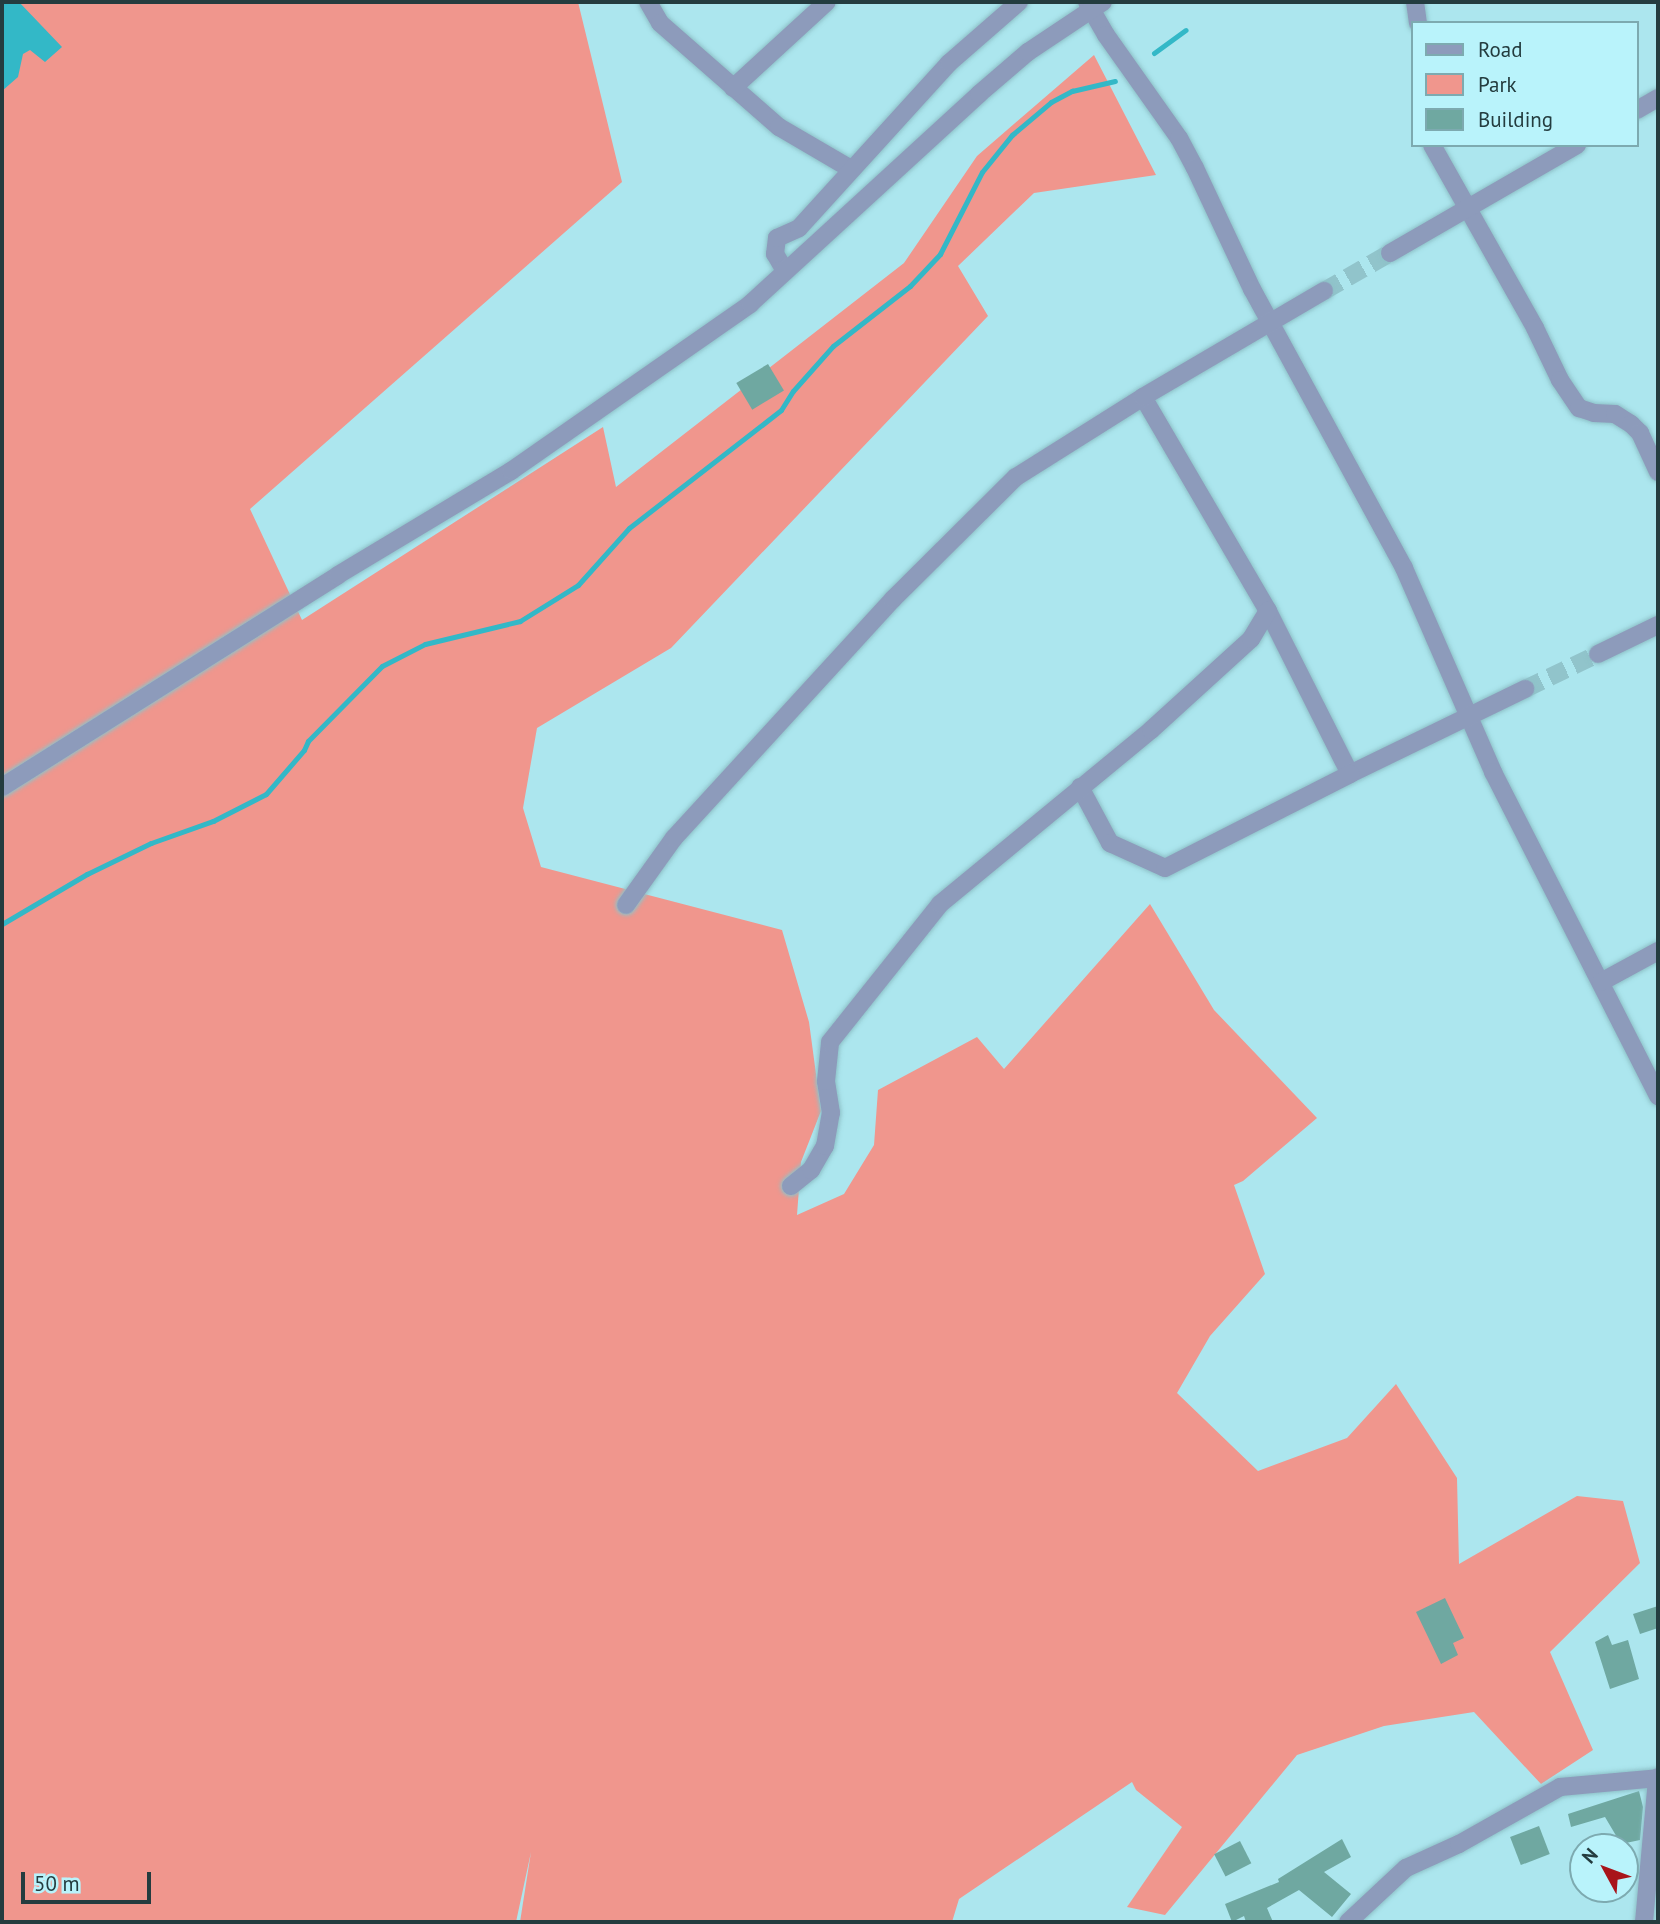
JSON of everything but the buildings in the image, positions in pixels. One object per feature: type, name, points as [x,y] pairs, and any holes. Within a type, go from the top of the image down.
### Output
[{"type":"street","points":[[648,2],[660,23],[779,127],[851,169]]},
{"type":"street","points":[[733,88],[827,2]]},
{"type":"street","points":[[785,271],[775,254],[777,238],[799,228],[949,63],[1020,2]]},
{"type":"street","points":[[1415,2],[1418,21]]},
{"type":"street","points":[[2,787],[338,575],[511,471],[750,304],[979,94],[1028,52],[1094,4],[1179,138],[1270,323],[1404,568],[1468,717],[1550,888],[1658,1096]]},
{"type":"street","points":[[1639,109],[1658,98]]},
{"type":"street","points":[[1433,147],[1535,328],[1560,380],[1579,408],[1594,413],[1615,414],[1631,424],[1640,433],[1658,472]]},
{"type":"street","points":[[1390,253],[1574,147]]},
{"type":"street","points":[[626,905],[674,838],[894,599],[1016,477],[1143,397],[1324,291]]},
{"type":"street","points":[[1143,397],[1268,611],[1350,774]]},
{"type":"street","points":[[791,1186],[811,1170],[825,1146],[831,1113],[827,1081],[830,1041],[940,904],[1151,730],[1251,639],[1268,611]]},
{"type":"street","points":[[1598,654],[1658,625]]},
{"type":"street","points":[[1080,788],[1110,843],[1165,867],[1525,689]]},
{"type":"street","points":[[1601,982],[1658,951]]},
{"type":"street","points":[[1348,1922],[1406,1868],[1459,1844],[1560,1787],[1658,1778],[1644,1922]]},
{"type":"green space","points":[[2,2],[578,2],[622,182],[250,509],[302,620],[603,427],[616,487],[904,263],[977,156],[1094,55],[1156,175],[1034,193],[958,266],[988,316],[671,648],[537,728],[523,808],[541,867],[782,930],[809,1022],[821,1111],[801,1162],[797,1215],[844,1194],[874,1145],[878,1090],[977,1037],[1004,1069],[1150,904],[1214,1010],[1317,1118],[1243,1181],[1234,1185],[1265,1274],[1210,1336],[1177,1393],[1258,1471],[1347,1438],[1396,1384],[1457,1478],[1459,1564],[1577,1496],[1623,1501],[1640,1563],[1550,1652],[1593,1750],[1541,1784],[1474,1712],[1384,1726],[1297,1755],[1165,1915],[1127,1907],[1182,1827],[1136,1790],[1132,1782],[959,1899],[952,1922],[520,1922],[531,1852],[516,1922],[2,1922]]},
{"type":"water","points":[[2,2],[19,2],[62,47],[45,62],[30,50],[23,54],[18,77],[2,91]]},
{"type":"waterway","points":[[1154,53],[1186,30]]},
{"type":"waterway","points":[[2,924],[87,874],[151,843],[213,821],[266,794],[304,750],[308,741],[382,666],[425,644],[520,621],[578,585],[629,528],[781,410],[793,391],[833,346],[910,286],[940,254],[982,172],[1012,135],[1051,102],[1072,91],[1115,81]]},
{"type":"tunnel","points":[[1324,291],[1390,253]]},
{"type":"tunnel","points":[[1525,689],[1598,654]]}]
